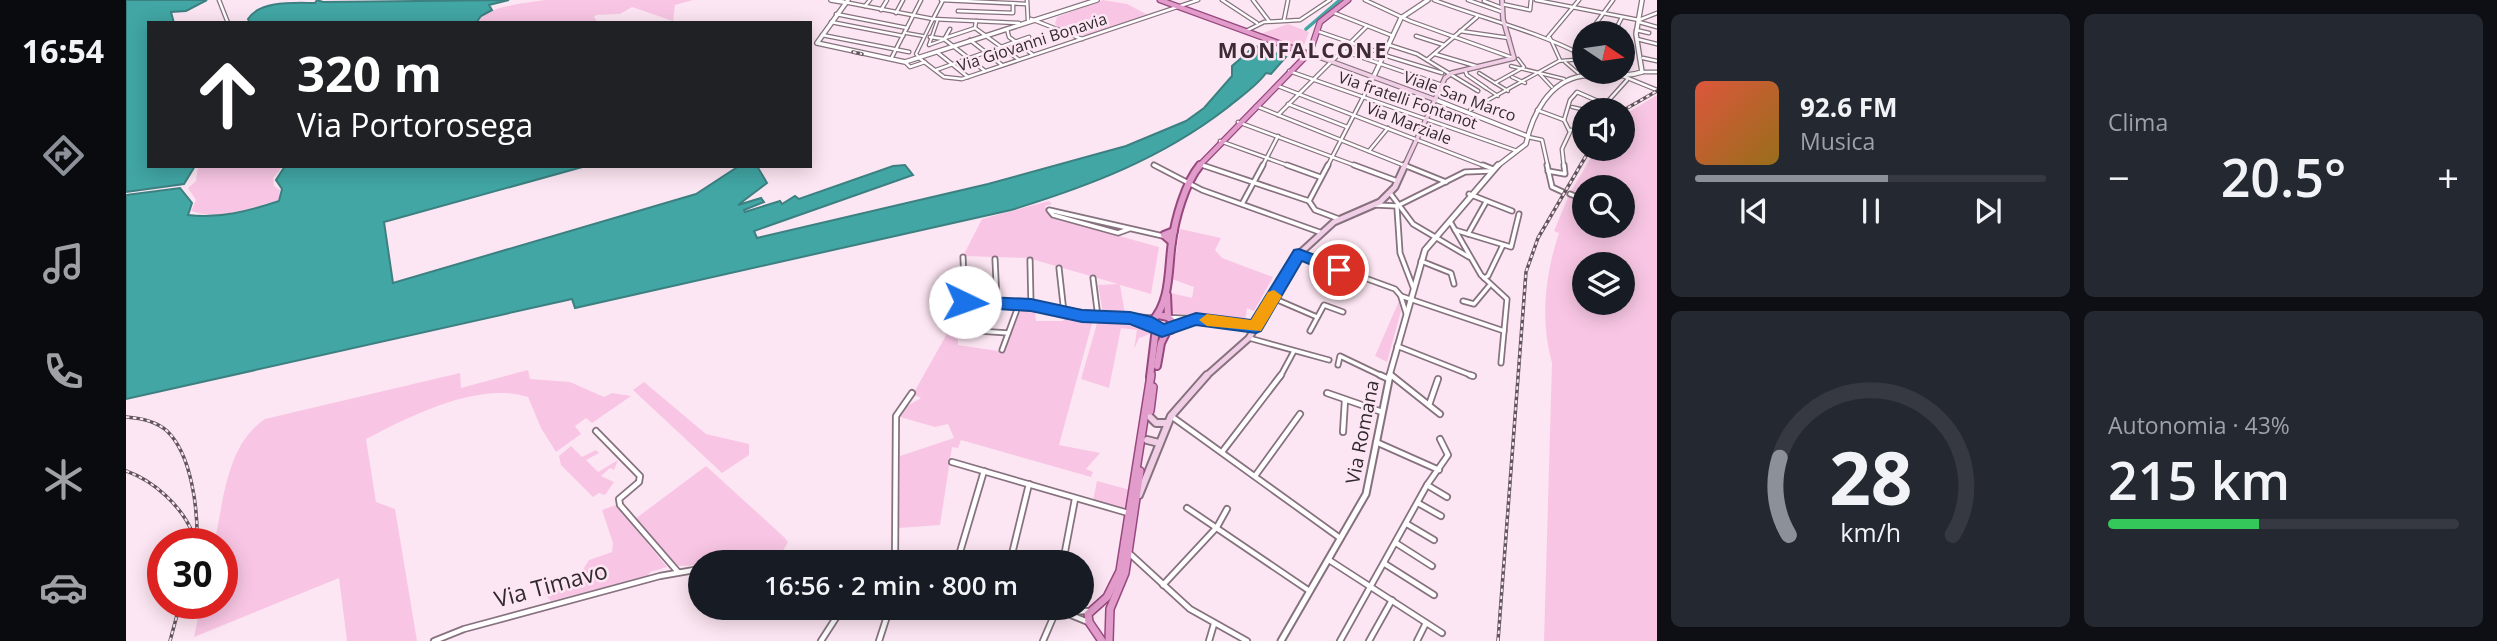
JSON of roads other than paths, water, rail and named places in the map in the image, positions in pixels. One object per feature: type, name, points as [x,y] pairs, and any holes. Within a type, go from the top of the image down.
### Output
[{"type":"main road","points":[[1155,0],[1309,53]]},
{"type":"main road","points":[[1160,0],[1176,7]]},
{"type":"main road","points":[[1109,641],[1111,601],[1123,578],[1133,502],[1161,343],[1170,329],[1166,290],[1169,236],[1187,184],[1199,164],[1220,141],[1309,53],[1315,31],[1330,11],[1348,0]]},
{"type":"main road","points":[[1094,608],[1107,597],[1118,576],[1129,513],[1169,419],[1196,384],[1249,338],[1299,254],[1339,219],[1373,205],[1390,194],[1448,75],[1465,70],[1479,70],[1515,58],[1502,6]]},
{"type":"main road","points":[[1245,32],[1309,53]]},
{"type":"main road","points":[[1274,43],[1294,54],[1296,65]]},
{"type":"main road","points":[[1296,65],[1300,52]]},
{"type":"main road","name":"Viale San Marco","points":[[1309,53],[1436,100]]},
{"type":"main road","points":[[1144,441],[1155,321],[1166,290]]},
{"type":"main road","points":[[1155,321],[1169,318]]},
{"type":"main road","points":[[1155,321],[1170,329]]},
{"type":"main road","points":[[1149,416],[1156,423],[1169,419]]},
{"type":"main road","points":[[1144,441],[1159,443]]},
{"type":"main road","points":[[1094,609],[1110,615]]},
{"type":"main road","points":[[1092,620],[1092,625],[1101,641]]},
{"type":"main road","points":[[1092,625],[1104,630],[1110,626]]},
{"type":"street","points":[[219,0],[227,21]]},
{"type":"street","points":[[831,0],[933,19],[1019,23]]},
{"type":"street","points":[[865,6],[870,0]]},
{"type":"street","points":[[881,9],[887,0]]},
{"type":"street","points":[[896,13],[902,0]]},
{"type":"street","points":[[891,59],[921,0]]},
{"type":"street","points":[[919,57],[916,54],[942,0],[1027,2],[1029,19]]},
{"type":"street","points":[[905,62],[1029,19],[1097,0]]},
{"type":"street","name":"Via Giovanni Bonavia","points":[[919,57],[952,80],[968,77],[1198,0]]},
{"type":"street","points":[[1222,0],[1257,23]]},
{"type":"street","points":[[1253,0],[1269,21]]},
{"type":"street","points":[[1284,20],[1287,0]]},
{"type":"street","points":[[1245,32],[1257,23],[1300,20],[1330,0]]},
{"type":"street","points":[[1365,0],[1401,18],[1515,58],[1524,67],[1539,74],[1565,80]]},
{"type":"street","points":[[1309,201],[1401,18],[1426,0]]},
{"type":"street","points":[[1434,0],[1477,17],[1549,37],[1572,50]]},
{"type":"street","points":[[1468,0],[1530,10],[1531,0]]},
{"type":"street","points":[[1536,0],[1622,17],[1657,27]]},
{"type":"street","points":[[1557,4],[1560,0]]},
{"type":"street","points":[[1549,37],[1579,0]]},
{"type":"street","points":[[1597,21],[1614,0]]},
{"type":"street","points":[[1642,0],[1636,30],[1643,58],[1642,72]]},
{"type":"street","points":[[846,1],[817,43],[905,62],[910,66],[925,62]]},
{"type":"street","points":[[1484,1],[1502,6]]},
{"type":"street","points":[[958,11],[1013,13],[1013,3]]},
{"type":"street","points":[[1330,11],[1393,36]]},
{"type":"street","points":[[1639,21],[1657,13]]},
{"type":"street","points":[[836,15],[907,28]]},
{"type":"street","points":[[1427,60],[1477,17]]},
{"type":"street","points":[[1620,21],[1622,17]]},
{"type":"street","points":[[938,19],[929,45],[975,28]]},
{"type":"street","points":[[1029,19],[1084,40]]},
{"type":"street","points":[[975,28],[976,21]]},
{"type":"street","points":[[831,22],[944,39],[985,71]]},
{"type":"street","points":[[877,31],[883,24]]},
{"type":"street","points":[[1278,115],[1367,26]]},
{"type":"street","points":[[975,28],[1018,60]]},
{"type":"street","points":[[1005,28],[1016,42],[1032,54]]},
{"type":"street","points":[[944,39],[950,29]]},
{"type":"street","points":[[1636,30],[1649,33]]},
{"type":"street","points":[[1315,31],[1448,75]]},
{"type":"street","points":[[1460,31],[1509,38]]},
{"type":"street","points":[[822,34],[909,52]]},
{"type":"street","points":[[1416,36],[1445,45]]},
{"type":"street","points":[[934,70],[1029,37]]},
{"type":"street","points":[[1549,37],[1562,61],[1572,69]]},
{"type":"street","points":[[1637,39],[1657,44]]},
{"type":"street","points":[[970,40],[1002,65]]},
{"type":"street","points":[[1388,45],[1427,60],[1477,91],[1486,88]]},
{"type":"street","points":[[1490,49],[1493,46]]},
{"type":"street","points":[[936,51],[968,77]]},
{"type":"street","points":[[1343,51],[1442,85]]},
{"type":"street","points":[[1434,54],[1479,70],[1508,91]]},
{"type":"street","points":[[1643,58],[1657,61]]},
{"type":"street","points":[[1471,110],[1562,61],[1572,60]]},
{"type":"street","points":[[1511,66],[1524,67]]},
{"type":"street","points":[[1495,83],[1524,67]]},
{"type":"street","points":[[1465,70],[1467,75],[1498,96]]},
{"type":"street","name":"Via fratelli Fontanot","points":[[1289,71],[1519,152]]},
{"type":"street","points":[[1635,75],[1657,72]]},
{"type":"street","points":[[1539,74],[1553,88]]},
{"type":"street","points":[[1510,76],[1525,83]]},
{"type":"street","points":[[1516,130],[1525,128],[1553,88],[1572,78]]},
{"type":"street","points":[[1635,82],[1657,90]]},
{"type":"street","points":[[1561,84],[1566,87]]},
{"type":"street","name":"Via Marziale","points":[[1276,86],[1492,170]]},
{"type":"street","points":[[1575,98],[1578,92],[1591,98]]},
{"type":"street","name":"Viale San Marco","points":[[1436,100],[1528,136]]},
{"type":"street","points":[[1564,120],[1572,102]]},
{"type":"street","points":[[1289,104],[1347,127]]},
{"type":"street","points":[[1255,106],[1446,182]]},
{"type":"street","points":[[1476,107],[1486,111]]},
{"type":"street","points":[[1537,110],[1564,120],[1569,130],[1570,137],[1564,141],[1562,149],[1565,174],[1548,171]]},
{"type":"street","points":[[1519,152],[1526,144],[1531,119]]},
{"type":"street","points":[[1238,122],[1398,182]]},
{"type":"street","points":[[1369,151],[1388,128]]},
{"type":"street","points":[[1242,204],[1278,136]]},
{"type":"street","points":[[1528,136],[1542,141],[1552,187],[1563,192]]},
{"type":"street","points":[[1220,141],[1321,177]]},
{"type":"street","name":"Via Romana","points":[[1280,641],[1366,494],[1389,377],[1421,261],[1432,240],[1445,225],[1451,223],[1450,219],[1469,194],[1492,170],[1519,152]]},
{"type":"street","points":[[1199,164],[1309,201],[1315,210],[1339,219]]},
{"type":"street","points":[[1154,165],[1187,184],[1322,233]]},
{"type":"street","points":[[1373,205],[1395,204],[1482,167]]},
{"type":"street","points":[[1390,194],[1395,204],[1432,240],[1471,257]]},
{"type":"street","points":[[1469,194],[1512,211]]},
{"type":"street","points":[[1384,199],[1395,204]]},
{"type":"street","points":[[1384,199],[1389,206]]},
{"type":"street","points":[[1468,234],[1486,201]]},
{"type":"street","points":[[1395,204],[1400,253],[1406,275],[1413,286]]},
{"type":"street","points":[[1129,229],[1118,233],[1053,215],[1049,209],[1169,236]]},
{"type":"street","points":[[1454,229],[1511,247],[1518,214]]},
{"type":"street","points":[[1451,223],[1483,278],[1507,299],[1502,363]]},
{"type":"street","points":[[1483,278],[1488,276],[1503,245]]},
{"type":"street","points":[[1299,254],[1395,289],[1401,296],[1406,315]]},
{"type":"street","points":[[963,257],[965,302],[949,329],[1008,333]]},
{"type":"street","points":[[995,259],[997,303]]},
{"type":"street","points":[[1030,260],[1031,305]]},
{"type":"street","points":[[1421,261],[1451,273],[1454,284]]},
{"type":"street","points":[[1059,268],[1065,313]]},
{"type":"street","points":[[1093,278],[1098,317]]},
{"type":"street","points":[[1463,300],[1474,304],[1489,286]]},
{"type":"street","points":[[1401,296],[1504,331]]},
{"type":"street","points":[[1273,298],[1317,317]]},
{"type":"street","points":[[949,302],[1031,305],[1065,313],[1155,321]]},
{"type":"street","points":[[1002,350],[1019,304]]},
{"type":"street","points":[[1310,331],[1324,304],[1343,312]]},
{"type":"street","points":[[1169,318],[1256,327]]},
{"type":"street","points":[[1170,329],[1193,320]]},
{"type":"street","points":[[1249,338],[1329,360]]},
{"type":"street","points":[[1397,346],[1473,376]]},
{"type":"street","points":[[1222,452],[1278,382],[1294,351]]},
{"type":"street","points":[[1338,365],[1340,356],[1389,377],[1440,414]]},
{"type":"street","points":[[1429,405],[1438,379]]},
{"type":"street","points":[[895,550],[896,416],[912,393]]},
{"type":"street","points":[[1327,393],[1382,412]]},
{"type":"street","points":[[1343,432],[1343,400],[1347,400]]},
{"type":"street","points":[[1255,476],[1300,414]]},
{"type":"street","points":[[1169,419],[1222,452],[1340,538]]},
{"type":"street","points":[[596,431],[640,475],[639,482],[619,499],[620,505],[678,572]]},
{"type":"street","points":[[1340,641],[1427,485],[1449,451],[1440,439]]},
{"type":"street","points":[[1376,442],[1439,470]]},
{"type":"street","points":[[952,462],[1129,513]]},
{"type":"street","points":[[961,550],[985,471]]},
{"type":"street","points":[[1013,550],[1029,484]]},
{"type":"street","points":[[1427,485],[1447,497]]},
{"type":"street","points":[[1065,550],[1075,498]]},
{"type":"street","points":[[1418,503],[1441,516]]},
{"type":"street","points":[[1187,508],[1308,590]]},
{"type":"street","points":[[1163,585],[1217,527],[1227,509]]},
{"type":"street","points":[[1407,524],[1434,540]]},
{"type":"street","points":[[1396,543],[1432,566]]},
{"type":"street","points":[[1128,552],[1163,585],[1213,624],[1247,641]]},
{"type":"street","points":[[1327,559],[1442,634]]},
{"type":"street","points":[[1385,564],[1434,595]]},
{"type":"street","name":"Via Timavo","points":[[435,641],[464,629],[688,571]]},
{"type":"street","points":[[1369,641],[1392,600]]},
{"type":"street","points":[[821,641],[835,620]]},
{"type":"street","points":[[879,641],[886,620]]},
{"type":"street","points":[[1043,641],[1050,620]]},
{"type":"street","points":[[1081,620],[1092,625]]},
{"type":"street","points":[[1417,641],[1426,623]]},
{"type":"street","points":[[1209,641],[1213,624]]},
{"type":"water","points":[[126,0],[207,0],[186,11],[171,12],[173,21],[147,21],[147,168],[194,168],[184,184],[126,192]]},
{"type":"water","points":[[317,0],[509,0],[489,5],[492,10],[477,21],[248,19],[261,8],[269,6],[315,3]]},
{"type":"water","points":[[1255,46],[1286,57],[1271,74],[1266,73],[1227,108],[1176,142],[1096,181],[1011,210],[575,308],[572,299],[126,399],[126,195],[180,188],[192,203],[188,215],[211,216],[245,211],[279,201],[282,189],[276,180],[284,168],[579,168],[384,222],[393,283],[696,194],[736,168],[758,168],[767,183],[738,205],[761,198],[764,202],[744,210],[745,212],[780,201],[782,204],[795,196],[799,199],[893,166],[905,165],[913,175],[754,231],[757,238],[988,184],[1126,146],[1186,121],[1204,108],[1232,76],[1232,66]]},
{"type":"waterway","points":[[1306,29],[1340,0]]},
{"type":"railway","points":[[853,52],[862,54]]},
{"type":"railway","points":[[1635,104],[1657,91]]},
{"type":"railway","points":[[1498,641],[1526,272],[1538,238],[1583,161]]},
{"type":"railway","points":[[126,417],[158,425],[176,441],[192,484],[196,528]]},
{"type":"railway","points":[[126,471],[147,481],[166,496],[190,528]]},
{"type":"railway","points":[[170,641],[176,619]]},
{"type":"district","name":"MONFALCONE","points":[[1303,51]]}]
